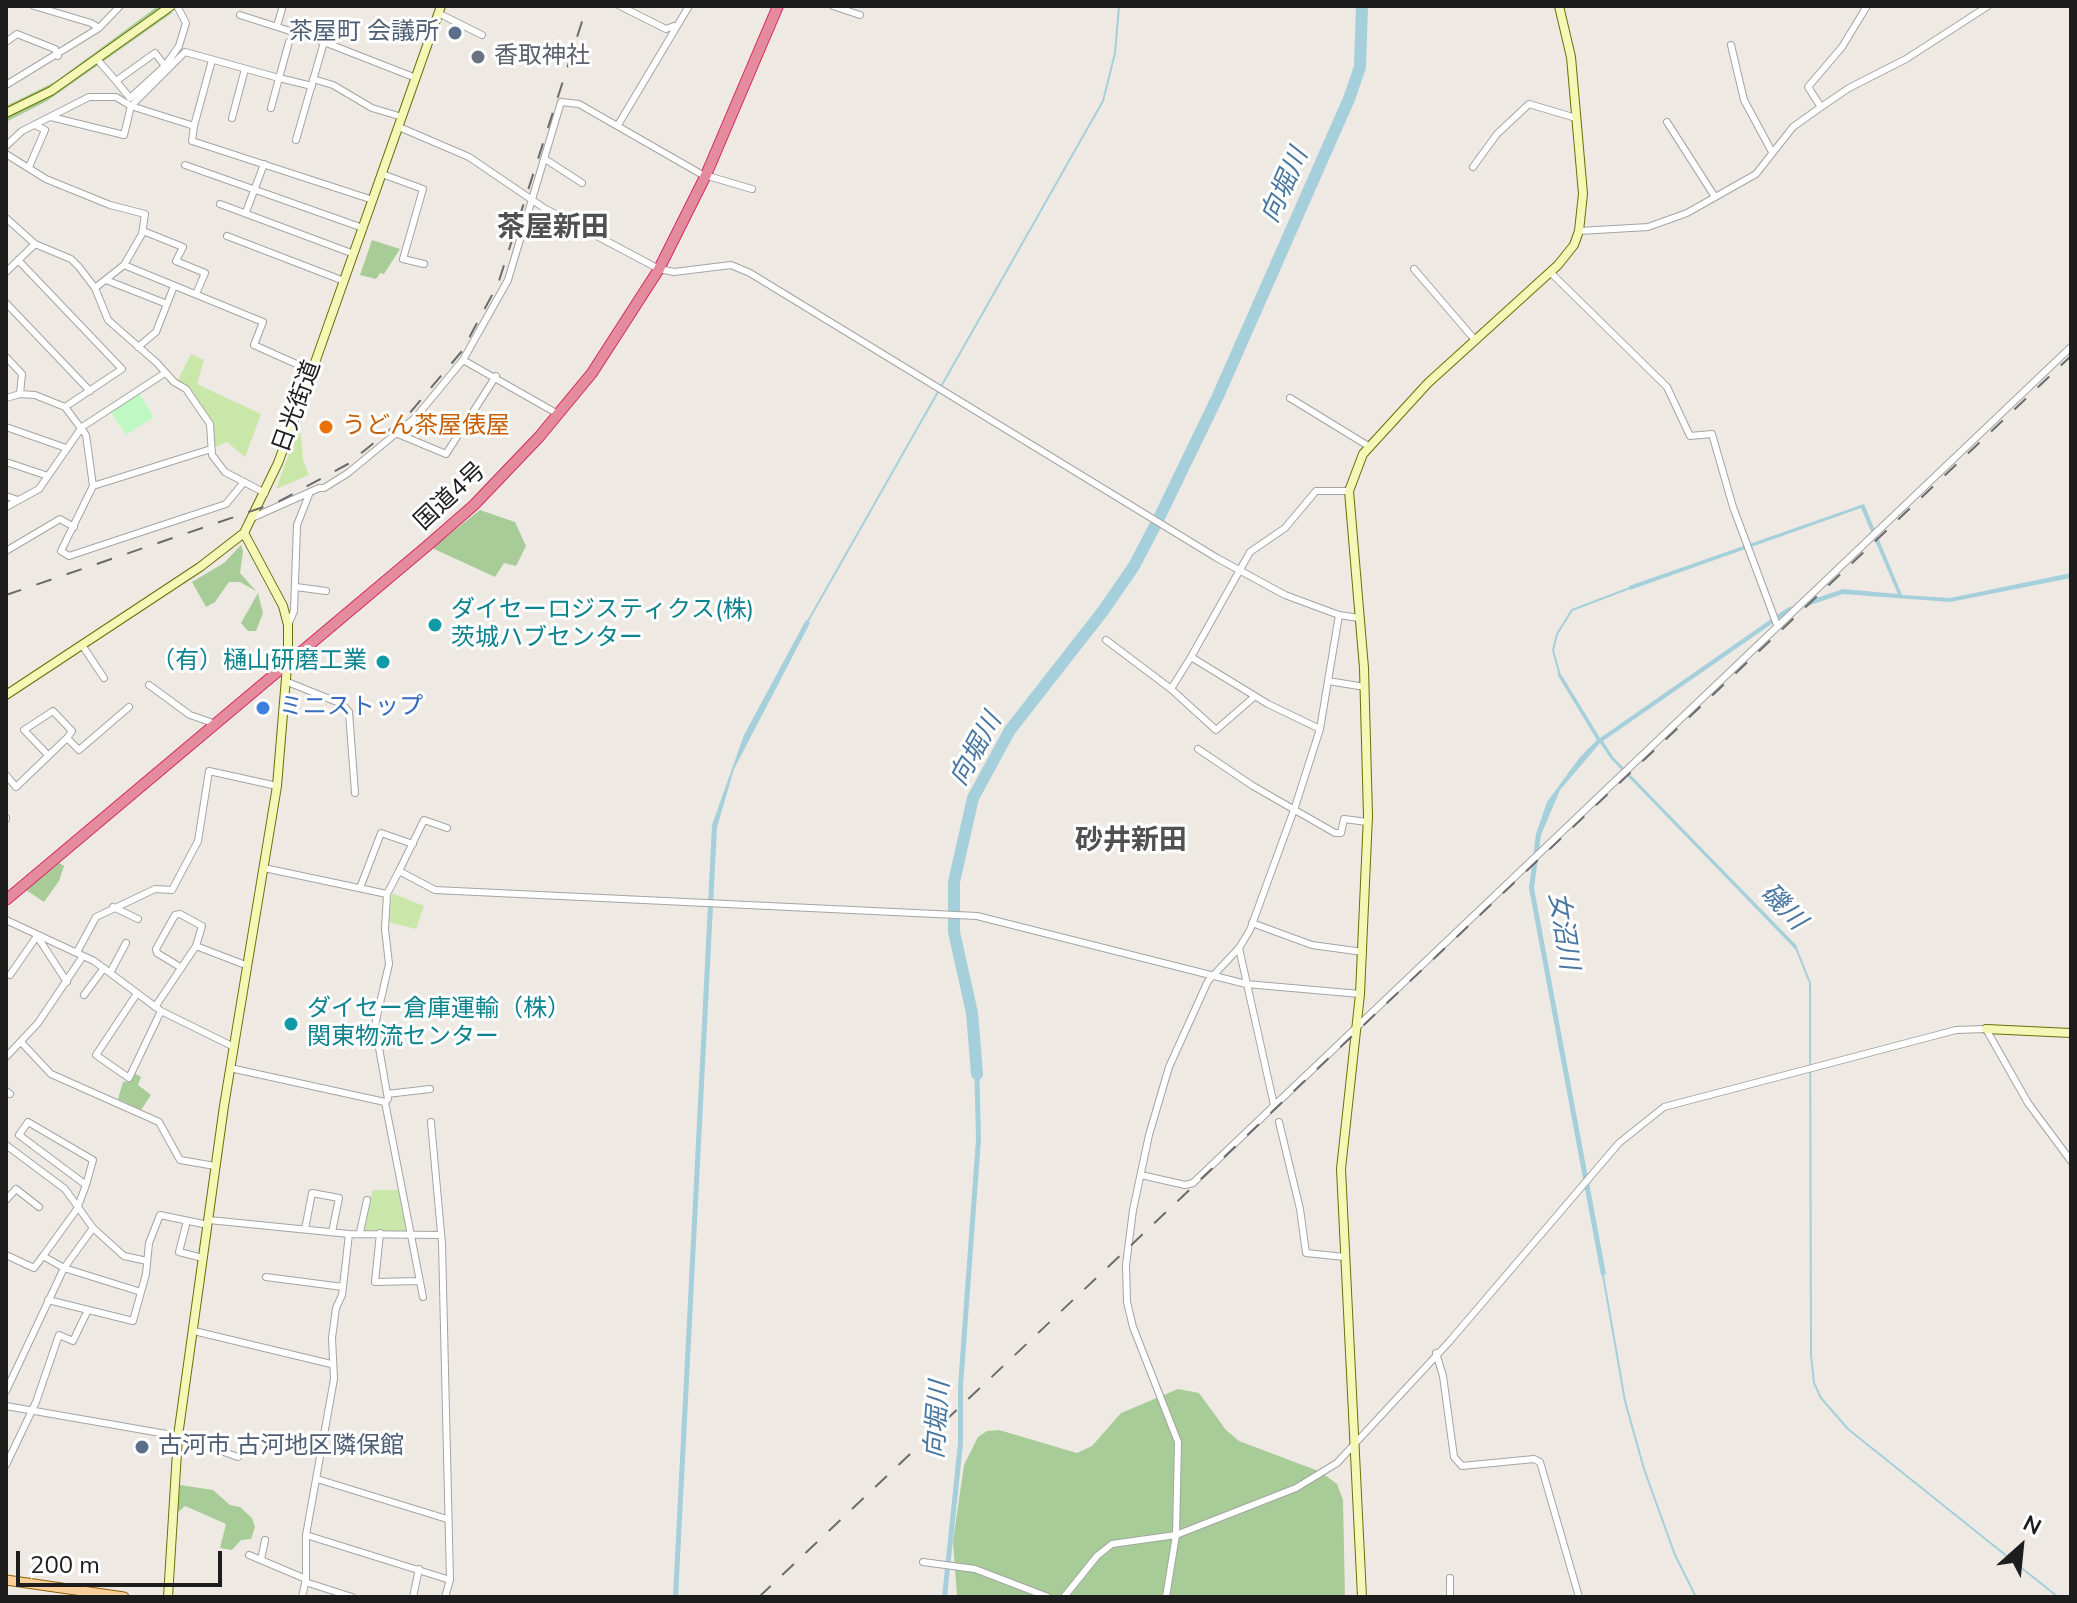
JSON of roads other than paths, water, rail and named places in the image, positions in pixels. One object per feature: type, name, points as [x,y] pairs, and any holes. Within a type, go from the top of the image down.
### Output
[{"type":"highway","name":"国道4号","points":[[6,900],[474,505],[558,414],[609,348],[659,269],[706,175],[778,6]]},
{"type":"main road","points":[[6,1580],[124,1597]]},
{"type":"street","points":[[34,6],[99,28]]},
{"type":"street","points":[[6,85],[58,56],[99,28],[120,6]]},
{"type":"street","points":[[6,113],[51,91],[97,59],[174,6],[186,23],[179,46],[165,66],[130,98],[97,59]]},
{"type":"street","points":[[620,6],[666,29],[676,25]]},
{"type":"street","points":[[618,125],[689,6]]},
{"type":"street","points":[[833,6],[860,15]]},
{"type":"street","points":[[1362,1597],[1342,1156],[1360,994],[1367,822],[1365,687],[1349,491],[1357,463],[1370,447],[1428,383],[1550,272],[1568,253],[1579,231],[1583,194],[1571,57],[1559,6]]},
{"type":"street","points":[[1821,107],[1808,87],[1842,47],[1867,6]]},
{"type":"street","points":[[1579,231],[1648,227],[1687,213],[1765,167],[1772,152],[1793,127],[1821,107],[1849,88],[1906,59],[1988,6]]},
{"type":"street","points":[[277,26],[282,9]]},
{"type":"street","points":[[439,10],[482,35]]},
{"type":"street","name":"日光街道","points":[[6,695],[244,533],[265,493],[312,371],[439,10]]},
{"type":"street","points":[[240,15],[324,42],[416,78]]},
{"type":"street","points":[[6,42],[17,34],[55,49],[58,56]]},
{"type":"street","points":[[271,108],[289,42]]},
{"type":"street","points":[[296,140],[324,42]]},
{"type":"street","points":[[1731,45],[1744,100],[1772,152]]},
{"type":"street","points":[[50,117],[124,135],[131,106],[185,52],[279,78],[333,85],[372,108],[402,117]]},
{"type":"street","points":[[116,81],[155,53],[165,66]]},
{"type":"street","points":[[212,60],[192,141],[373,200]]},
{"type":"street","points":[[232,118],[245,69]]},
{"type":"street","points":[[6,146],[50,117],[89,97],[102,95],[116,97],[131,106],[194,126]]},
{"type":"street","points":[[254,517],[324,488],[348,473],[398,434],[463,360],[508,280],[561,102],[579,104],[706,175],[752,189]]},
{"type":"street","points":[[1473,167],[1497,134],[1529,104],[1576,118]]},
{"type":"street","points":[[1667,122],[1715,197]]},
{"type":"street","points":[[29,167],[45,130],[35,125]]},
{"type":"street","points":[[399,127],[469,157],[532,201],[659,269],[674,272],[731,265],[740,268],[1239,570],[1285,595],[1339,615],[1359,618]]},
{"type":"street","points":[[6,154],[46,179],[110,205],[145,214],[143,231],[124,265],[95,288]]},
{"type":"street","points":[[545,159],[582,183]]},
{"type":"street","points":[[246,212],[264,164]]},
{"type":"street","points":[[185,165],[363,228]]},
{"type":"street","points":[[382,174],[423,189],[403,259],[424,264]]},
{"type":"street","points":[[220,204],[354,254]]},
{"type":"street","points":[[6,218],[35,244],[71,259],[95,288],[108,320],[186,389],[210,424],[211,449],[225,472],[265,493]]},
{"type":"street","points":[[143,231],[183,247],[176,261],[205,273],[196,294]]},
{"type":"street","points":[[227,236],[344,281]]},
{"type":"street","points":[[6,272],[35,244]]},
{"type":"street","points":[[18,260],[122,369],[65,407]]},
{"type":"street","points":[[124,265],[263,322],[254,345],[312,371]]},
{"type":"street","points":[[1414,269],[1475,340]]},
{"type":"street","points":[[1550,272],[1667,387],[1690,436],[1712,434],[1733,507],[1777,625]]},
{"type":"street","points":[[106,280],[167,304]]},
{"type":"street","points":[[138,347],[156,332],[174,286]]},
{"type":"street","points":[[6,303],[90,391]]},
{"type":"street","points":[[1141,1175],[1189,1184],[2071,347]]},
{"type":"street","points":[[6,357],[22,374],[20,394]]},
{"type":"street","points":[[463,360],[558,414]]},
{"type":"street","points":[[6,370],[12,364]]},
{"type":"street","points":[[6,507],[39,489],[82,427],[165,373]]},
{"type":"street","points":[[398,434],[446,454],[496,376]]},
{"type":"street","points":[[6,398],[20,394],[35,395],[65,407],[82,427],[93,486],[61,551],[69,556],[226,504],[244,482]]},
{"type":"street","points":[[1290,398],[1370,447]]},
{"type":"street","points":[[6,427],[66,448]]},
{"type":"street","points":[[93,486],[211,449]]},
{"type":"street","points":[[6,462],[48,476]]},
{"type":"street","points":[[1171,689],[1250,552],[1285,528],[1316,491],[1349,491]]},
{"type":"street","points":[[288,625],[294,611],[297,525],[310,492]]},
{"type":"street","points":[[6,496],[18,500]]},
{"type":"street","points":[[6,551],[60,519],[74,527]]},
{"type":"street","points":[[168,1597],[171,1504],[178,1436],[215,1166],[277,786],[287,664],[288,625],[283,606],[244,533]]},
{"type":"street","points":[[296,587],[326,591]]},
{"type":"street","points":[[1166,1597],[1176,1535],[1178,1442],[1133,1327],[1126,1289],[1126,1265],[1141,1175],[1169,1067],[1214,975],[1239,948],[1252,923],[1293,810],[1320,729],[1339,615]]},
{"type":"street","points":[[1106,640],[1171,689],[1216,730],[1254,697]]},
{"type":"street","points":[[82,645],[104,678]]},
{"type":"street","points":[[1191,657],[1254,697],[1320,729]]},
{"type":"street","points":[[285,681],[342,704],[349,712],[355,793]]},
{"type":"street","points":[[1328,681],[1365,687]]},
{"type":"street","points":[[149,685],[190,715],[216,724]]},
{"type":"street","points":[[67,738],[79,750],[129,707]]},
{"type":"street","points":[[6,775],[16,787],[67,738],[72,731],[53,711],[24,730],[48,755]]},
{"type":"street","points":[[1198,749],[1335,833],[1341,833],[1344,819],[1367,822]]},
{"type":"street","points":[[6,1057],[67,982],[96,917],[155,889],[172,890],[198,841],[209,771],[277,786]]},
{"type":"street","points":[[423,1297],[385,1102],[387,1094],[375,1025],[389,964],[385,929],[387,894],[424,820],[447,828]]},
{"type":"street","points":[[360,888],[381,833],[413,844]]},
{"type":"street","points":[[264,868],[387,894]]},
{"type":"street","points":[[399,871],[435,890],[977,916],[1246,984],[1360,994]]},
{"type":"street","points":[[113,907],[138,919]]},
{"type":"street","points":[[136,995],[96,1055],[129,1078],[158,1009],[180,967],[196,946],[202,926],[180,914],[175,915],[156,949],[157,953],[180,967]]},
{"type":"street","points":[[6,920],[80,954],[107,970],[158,1009],[234,1047]]},
{"type":"street","points":[[1252,923],[1312,945],[1363,952]]},
{"type":"street","points":[[10,975],[37,936]]},
{"type":"street","points":[[37,936],[67,982]]},
{"type":"street","points":[[84,995],[126,943]]},
{"type":"street","points":[[196,946],[248,966]]},
{"type":"street","points":[[1239,948],[1274,1105]]},
{"type":"street","points":[[1986,1029],[2028,1103],[2071,1161]]},
{"type":"street","points":[[1064,1597],[1112,1544],[1176,1535],[1296,1488],[1337,1463],[1619,1143],[1664,1107],[1956,1030],[2071,1033]]},
{"type":"street","points":[[21,1042],[51,1074],[159,1122],[180,1160],[215,1166]]},
{"type":"street","points":[[230,1068],[385,1102]]},
{"type":"street","points":[[387,1094],[430,1089]]},
{"type":"street","points":[[6,1255],[34,1268],[77,1209],[86,1185],[93,1160],[28,1122],[19,1135],[86,1185]]},
{"type":"street","points":[[431,1122],[440,1235],[450,1580],[445,1597]]},
{"type":"street","points":[[1279,1122],[1300,1209],[1306,1253],[1345,1257]]},
{"type":"street","points":[[6,1145],[65,1189],[93,1228],[124,1256],[147,1261]]},
{"type":"street","points":[[6,1200],[16,1189],[39,1207]]},
{"type":"street","points":[[305,1229],[312,1193],[339,1198],[332,1232]]},
{"type":"street","points":[[360,1232],[367,1200]]},
{"type":"street","points":[[48,1300],[133,1321],[160,1215],[187,1221],[349,1234],[440,1235]]},
{"type":"street","points":[[187,1221],[179,1252],[203,1258]]},
{"type":"street","points":[[6,1391],[64,1268],[93,1228]]},
{"type":"street","points":[[380,1233],[375,1282],[418,1281]]},
{"type":"street","points":[[302,1597],[306,1580],[306,1535],[334,1379],[331,1364],[336,1308],[343,1287],[349,1234]]},
{"type":"street","points":[[43,1256],[64,1268],[141,1292]]},
{"type":"street","points":[[266,1277],[343,1287]]},
{"type":"street","points":[[6,1465],[59,1335],[73,1341],[88,1310]]},
{"type":"street","points":[[194,1331],[331,1364]]},
{"type":"street","points":[[1436,1353],[1443,1376],[1454,1457],[1462,1466],[1534,1459],[1540,1462],[1579,1597]]},
{"type":"street","points":[[6,1406],[178,1436],[238,1457]]},
{"type":"street","points":[[317,1479],[447,1519]]},
{"type":"street","points":[[306,1535],[450,1580]]},
{"type":"street","points":[[261,1560],[265,1540]]},
{"type":"street","points":[[249,1555],[352,1597]]},
{"type":"street","points":[[923,1562],[975,1569],[1048,1597]]},
{"type":"street","points":[[413,1597],[419,1569]]},
{"type":"street","points":[[1450,1578],[1450,1597]]},
{"type":"street","points":[[1015,1597],[1019,1586]]},
{"type":"water","points":[[1864,504],[1902,595],[1950,598],[2071,573],[2071,578],[1950,602],[1843,594],[1789,612],[1603,741],[1613,757],[1797,946],[1795,949],[1611,759],[1600,743],[1560,790],[1541,835],[1534,888],[1606,1274],[1601,1275],[1529,888],[1536,834],[1547,802],[1580,757],[1597,740],[1557,674],[1561,674],[1600,738],[1787,608],[1843,589],[1898,594],[1861,508],[1630,590],[1629,586]]},
{"type":"water","points":[[806,620],[810,623],[734,769],[717,827],[678,1597],[673,1597],[712,825],[744,735]]},
{"type":"water","points":[[974,1059],[979,1059],[981,1139],[963,1386],[963,1444],[947,1597],[942,1597],[958,1443],[958,1386],[976,1139]]},
{"type":"waterway","points":[[808,621],[1103,101],[1115,53],[1119,6]]},
{"type":"waterway","name":"向堀川","points":[[977,1074],[972,1013],[954,932],[954,882],[973,798],[1010,730],[1103,611],[1134,566],[1159,518],[1218,396],[1349,99],[1360,67],[1362,6]]},
{"type":"waterway","name":"磯川","points":[[1560,676],[1553,650],[1557,634],[1572,610],[1630,588]]},
{"type":"waterway","name":"磯川","points":[[1796,948],[1810,983],[1811,1355],[1814,1383],[1821,1398],[1848,1429],[2058,1597]]},
{"type":"waterway","name":"女沼川","points":[[1603,1275],[1625,1401],[1644,1469],[1675,1555],[1696,1597]]},
{"type":"railway","points":[[6,595],[278,502],[348,464],[409,414],[462,351],[498,284],[587,6]]},
{"type":"railway","points":[[759,1597],[2071,356]]},
{"type":"place","name":"茶屋町 会議所","points":[[455,33]]},
{"type":"place","name":"香取神社","points":[[478,57]]},
{"type":"place","name":"うどん茶屋俵屋","points":[[326,427]]},
{"type":"place","name":"ダイセーロジスティクス(株) 茨城ハブセンター","points":[[435,625]]},
{"type":"place","name":"（有）樋山研磨工業","points":[[383,662]]},
{"type":"place","name":"ミニストップ","points":[[263,708]]},
{"type":"place","name":"ダイセー倉庫運輸（株） 関東物流センター","points":[[291,1024]]},
{"type":"place","name":"古河市 古河地区隣保館","points":[[142,1447]]},
{"type":"district","name":"茶屋新田","points":[[553,229]]},
{"type":"district","name":"砂井新田","points":[[1131,842]]}]
